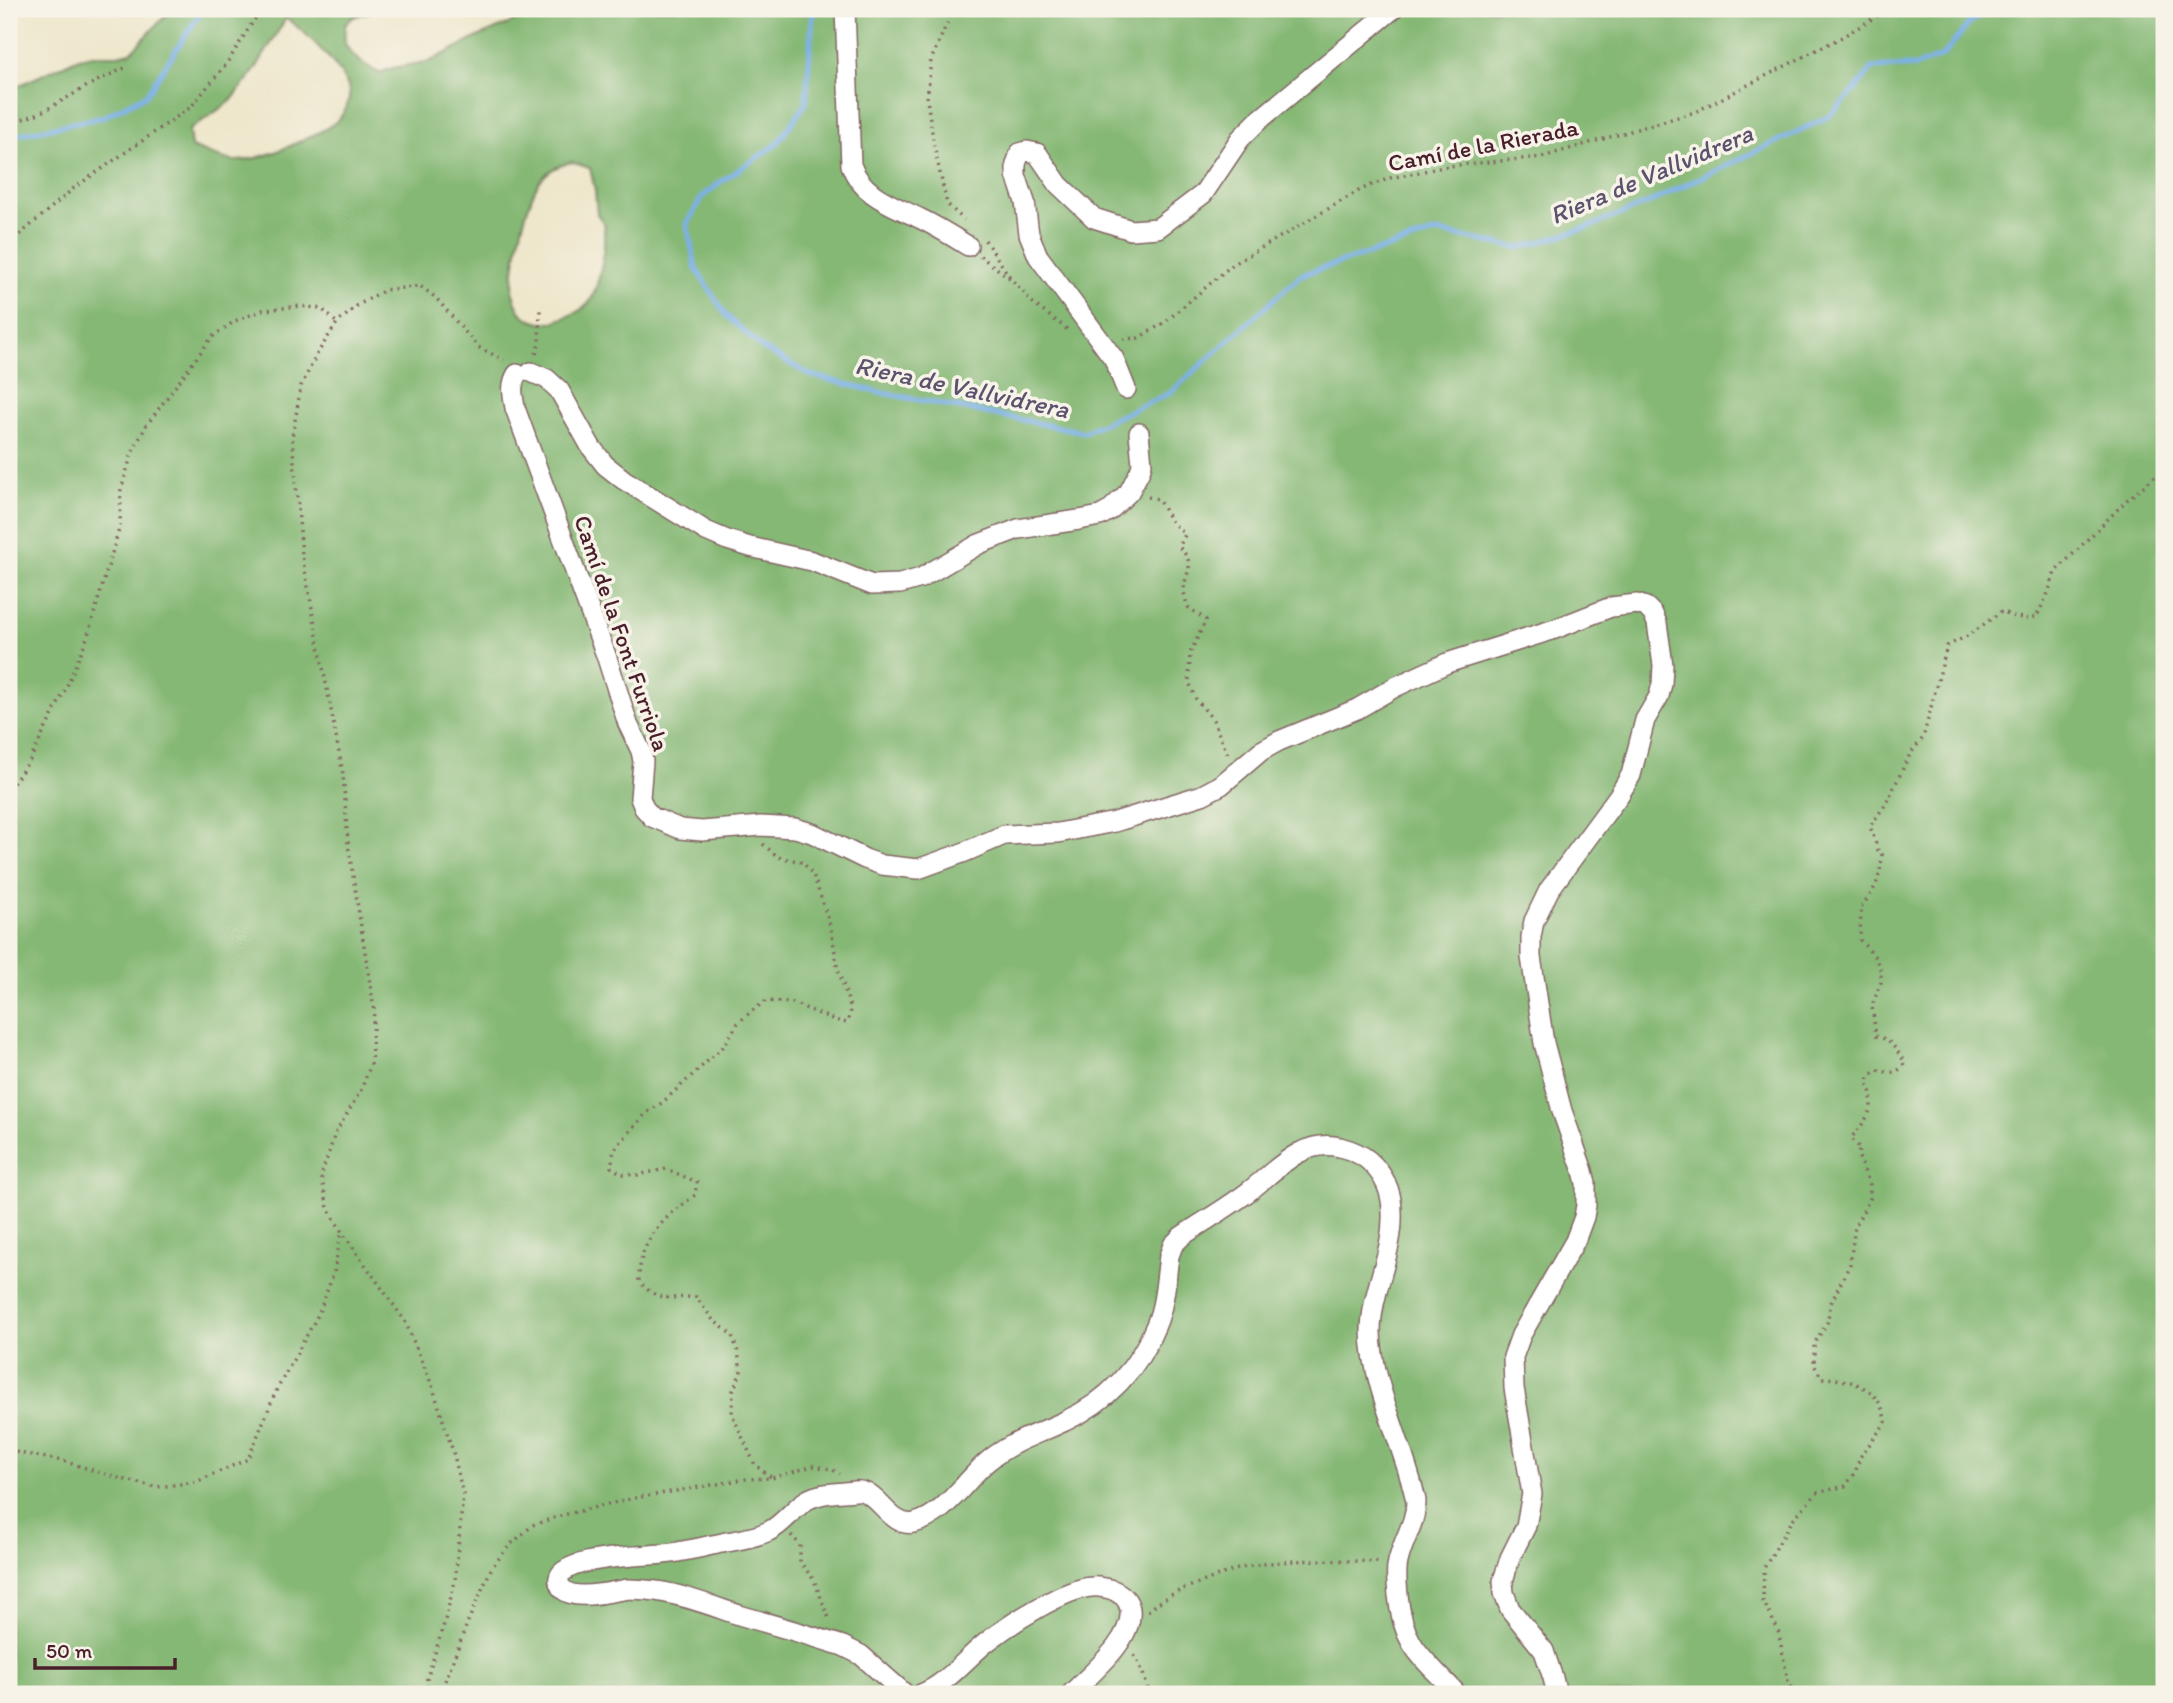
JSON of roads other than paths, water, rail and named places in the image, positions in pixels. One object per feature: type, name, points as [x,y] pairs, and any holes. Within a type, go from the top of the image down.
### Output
[{"type":"street","points":[[845,9],[851,165],[855,174],[862,185],[874,195],[943,230],[974,237]]},
{"type":"street","points":[[1126,389],[1118,364],[1038,257],[1029,234],[1025,202],[1016,175],[1020,153],[1037,153],[1059,185],[1094,218],[1130,230],[1158,229],[1203,194],[1240,139],[1258,121],[1393,9]]},
{"type":"street","name":"Camí de la Font Furriola","points":[[1139,433],[1142,464],[1138,478],[1118,505],[1100,516],[1018,529],[979,544],[921,578],[900,584],[872,585],[812,561],[750,547],[706,531],[605,466],[591,447],[559,390],[548,379],[524,373],[513,381],[515,408],[607,658],[628,724],[641,751],[643,761],[640,798],[652,817],[680,830],[761,826],[795,828],[812,833],[832,845],[873,862],[918,869],[1004,835],[1058,833],[1115,822],[1202,794],[1221,785],[1261,751],[1279,741],[1357,709],[1395,687],[1447,663],[1626,603],[1646,607],[1653,614],[1657,623],[1663,665],[1662,684],[1659,696],[1645,720],[1631,775],[1549,890],[1534,921],[1531,937],[1531,957],[1544,1043],[1558,1099],[1583,1171],[1586,1205],[1575,1241],[1521,1335],[1513,1357],[1514,1388],[1532,1494],[1527,1526],[1510,1558],[1503,1581],[1510,1609],[1544,1651],[1557,1694]]},
{"type":"street","points":[[905,1694],[861,1655],[844,1646],[674,1594],[632,1589],[580,1596],[569,1594],[559,1582],[560,1575],[579,1563],[665,1554],[754,1536],[769,1531],[807,1500],[824,1494],[861,1490],[906,1523],[925,1518],[957,1495],[986,1462],[1034,1433],[1082,1413],[1100,1401],[1135,1366],[1157,1324],[1169,1256],[1173,1245],[1182,1236],[1247,1192],[1297,1153],[1308,1148],[1334,1146],[1351,1150],[1372,1164],[1388,1186],[1391,1199],[1392,1224],[1371,1334],[1378,1375],[1416,1501],[1413,1519],[1397,1563],[1401,1622],[1407,1638],[1421,1656],[1457,1694]]},
{"type":"street","points":[[921,1694],[940,1682],[989,1640],[1042,1606],[1076,1590],[1091,1587],[1104,1588],[1124,1596],[1129,1605],[1125,1634],[1071,1694]]},
{"type":"waterway","name":"Riera de Vallvidrera","points":[[9,141],[16,135],[103,117],[146,95],[203,9]]},
{"type":"waterway","name":"Riera de Vallvidrera","points":[[813,9],[806,103],[777,144],[702,197],[687,224],[696,269],[726,315],[762,348],[810,375],[878,392],[1084,432],[1170,393],[1301,275],[1437,232],[1519,248],[1589,227],[1646,204],[1828,117],[1851,95],[1872,68],[1916,66],[1943,56],[1970,22],[1991,9]]}]
